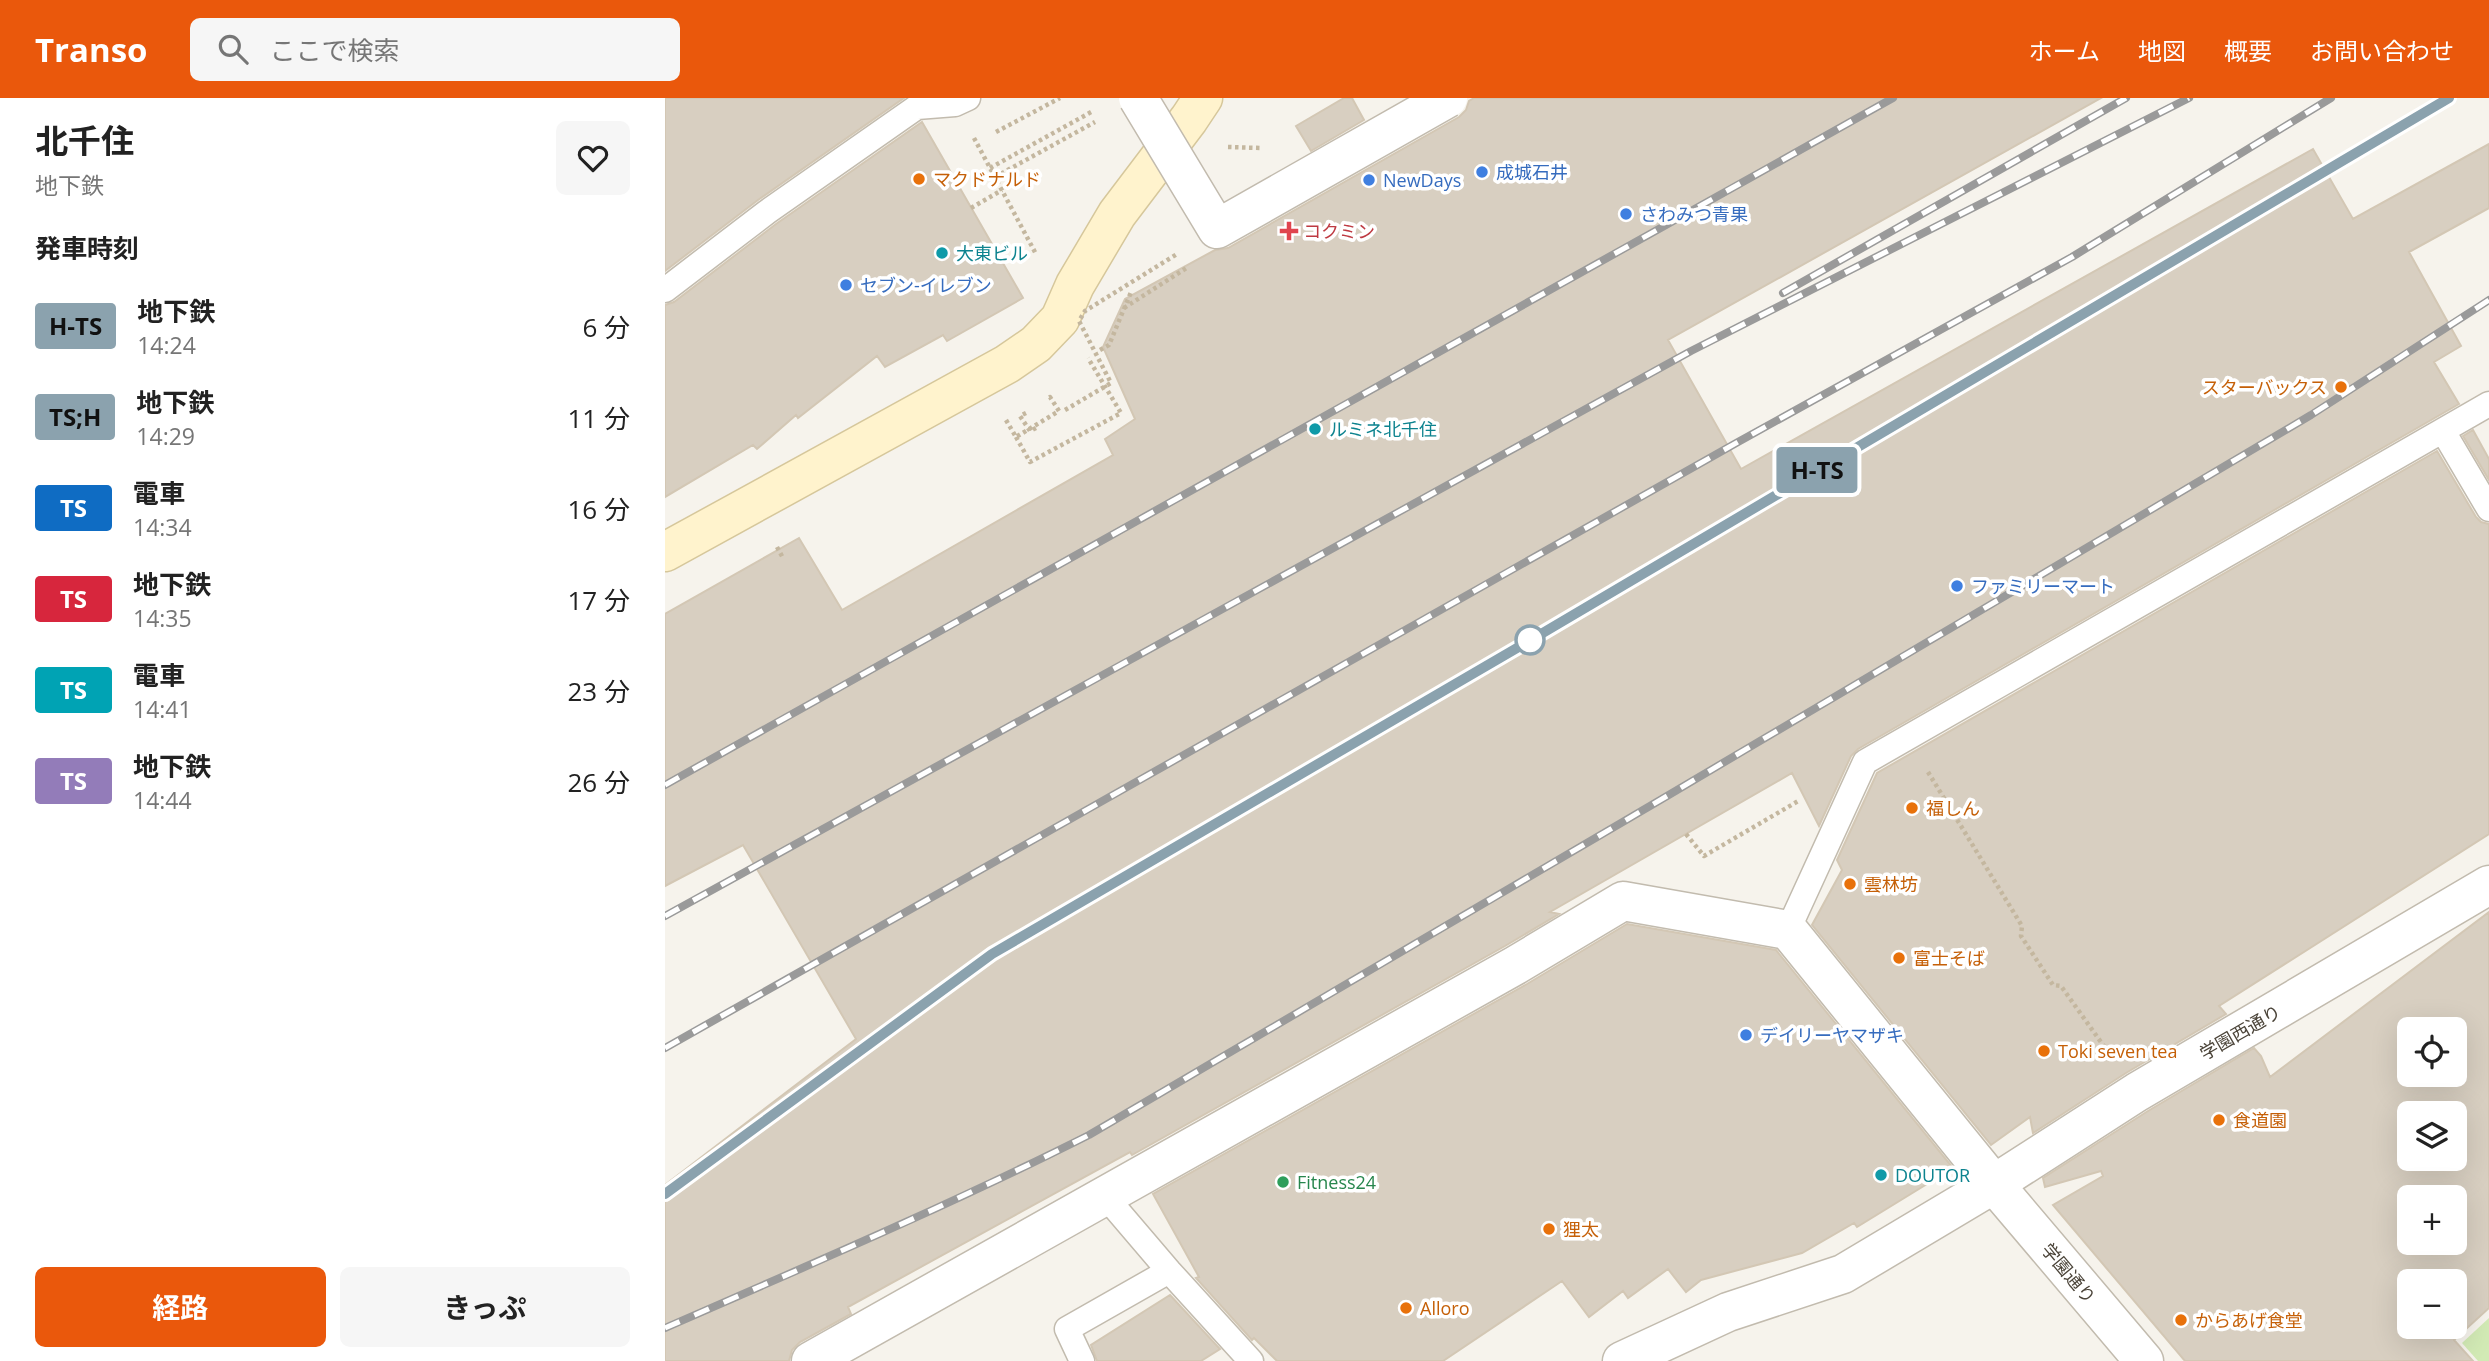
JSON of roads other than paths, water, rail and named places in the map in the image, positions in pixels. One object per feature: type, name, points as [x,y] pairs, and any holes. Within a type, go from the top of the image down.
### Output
[{"type":"street","points":[[1120,102],[1217,229],[1447,98]]},
{"type":"street","points":[[665,552],[1007,364],[1036,344],[1060,320],[1075,285],[1117,214],[1196,109]]},
{"type":"street","name":"学園西通り","points":[[1622,1361],[1728,1312],[1843,1274],[1994,1184],[2137,1092],[2489,885]]},
{"type":"street","points":[[811,1361],[1515,965],[1623,901],[1788,930]]},
{"type":"street","name":"学園通り","points":[[1788,930],[1994,1184],[2144,1361]]},
{"type":"lane","points":[[1131,98],[1196,109]]},
{"type":"lane","points":[[665,290],[767,212],[917,107],[961,101]]},
{"type":"lane","points":[[1788,930],[1865,762],[2489,404]]},
{"type":"lane","points":[[2442,431],[2489,509]]},
{"type":"lane","points":[[1105,1195],[1169,1271],[1251,1361]]},
{"type":"lane","points":[[1082,1361],[1066,1329],[1169,1271]]},
{"type":"railway","points":[[665,785],[1893,98]]},
{"type":"railway","points":[[1783,293],[2126,98]]},
{"type":"railway","points":[[665,916],[1691,351],[2189,98]]},
{"type":"railway","points":[[665,1048],[1738,442],[2072,257],[2331,98]]},
{"type":"railway","points":[[665,1194],[992,954],[1541,634],[2449,98]]},
{"type":"railway","points":[[665,1328],[931,1210],[1089,1135],[2311,415],[2489,300]]},
{"type":"metro line","name":"H-TS","points":[[665,1194],[992,954],[1541,634],[2449,98]]},
{"type":"place","name":"成城石井","points":[[1482,172]]},
{"type":"place","name":"マクドナルド","points":[[919,179]]},
{"type":"place","name":"NewDays","points":[[1369,180]]},
{"type":"place","name":"さわみつ青果","points":[[1626,214]]},
{"type":"place","name":"コクミン","points":[[1289,231]]},
{"type":"place","name":"大東ビル","points":[[942,253]]},
{"type":"place","name":"セブン-イレブン","points":[[846,285]]},
{"type":"place","name":"スターバックス","points":[[2341,387]]},
{"type":"place","name":"ルミネ北千住","points":[[1315,429]]},
{"type":"place","name":"ファミリーマート","points":[[1957,586]]},
{"type":"place","name":"福しん","points":[[1912,808]]},
{"type":"place","name":"雲林坊","points":[[1850,884]]},
{"type":"place","name":"富士そば","points":[[1899,958]]},
{"type":"place","name":"デイリーヤマザキ","points":[[1746,1035]]},
{"type":"place","name":"Toki seven tea","points":[[2044,1051]]},
{"type":"place","name":"食道園","points":[[2219,1120]]},
{"type":"place","name":"DOUTOR","points":[[1881,1175]]},
{"type":"place","name":"Fitness24","points":[[1283,1182]]},
{"type":"place","name":"狸太","points":[[1549,1229]]},
{"type":"place","name":"Alloro","points":[[1406,1308]]},
{"type":"place","name":"からあげ食堂","points":[[2181,1320]]}]
